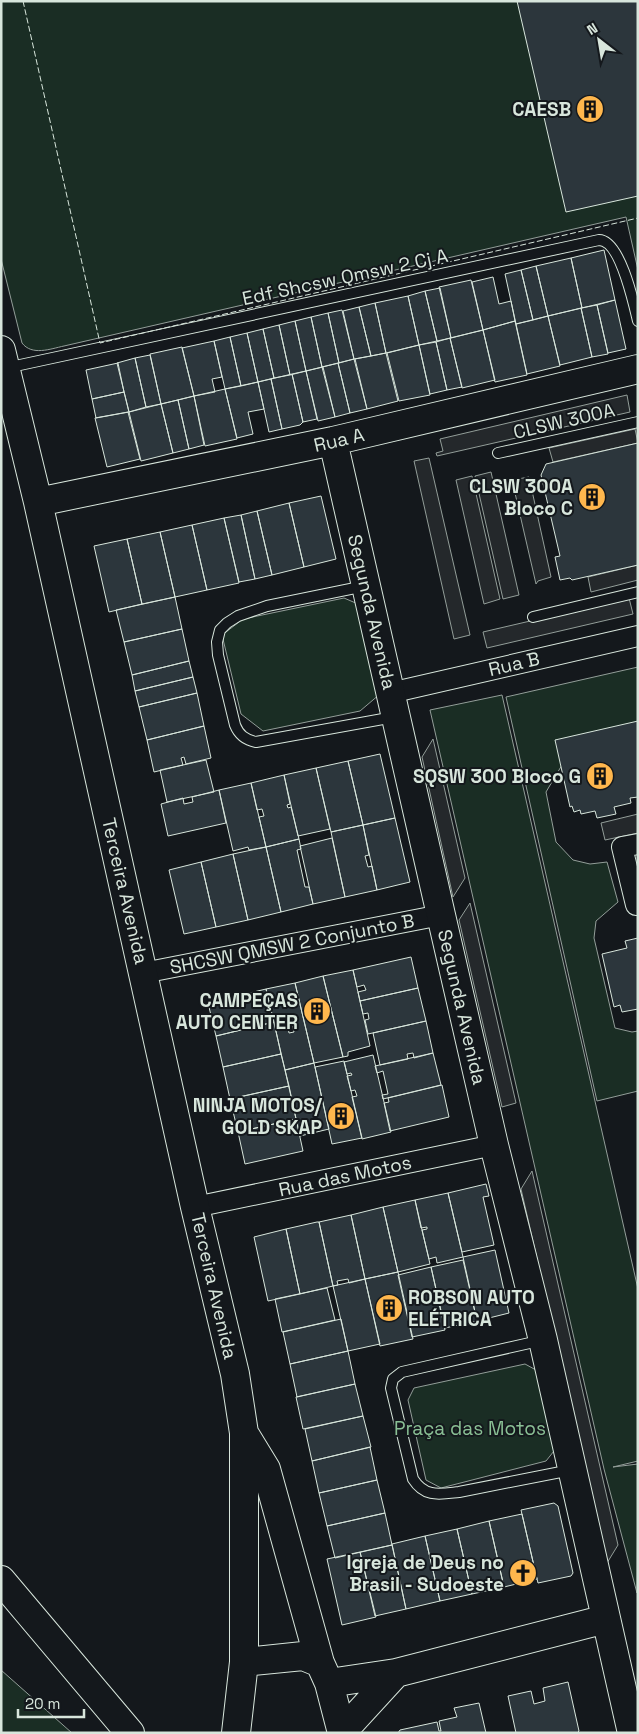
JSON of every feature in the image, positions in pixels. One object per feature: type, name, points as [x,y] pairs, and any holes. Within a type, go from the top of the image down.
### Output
[{"type":"street","name":"Terceira Avenida","points":[[3,359],[38,502],[195,1207],[235,1374],[244,1433],[244,1662],[241,1703],[236,1733]]},
{"type":"street","name":"Rua A","points":[[38,502],[333,441],[638,369]]},
{"type":"street","name":"Segunda Avenida","points":[[333,441],[440,916],[494,1145],[543,1340],[632,1733]]},
{"type":"street","name":"Rua B","points":[[393,705],[638,636]]},
{"type":"street","points":[[638,844],[622,847],[636,905],[638,905]]},
{"type":"street","name":"SHCSW QMSW 2 Conjunto B","points":[[144,973],[440,916]]},
{"type":"street","name":"Rua das Motos","points":[[195,1207],[494,1145]]},
{"type":"street","name":"Terceira Avenida","points":[[244,1433],[266,1469],[342,1732]]},
{"type":"street","points":[[1,1580],[130,1733]]},
{"type":"street","points":[[244,1662],[303,1656],[325,1673],[396,1673],[606,1619]]},
{"type":"street","points":[[342,1732],[396,1673]]},
{"type":"street","points":[[219,1733],[241,1703]]},
{"type":"lane","name":"Edf Shcsw Qmsw 2 Cj A","points":[[3,359],[599,240],[608,243],[618,258],[627,281],[638,321]]},
{"type":"lane","name":"CLSW 300A","points":[[498,453],[638,422]]},
{"type":"lane","points":[[366,586],[267,606],[238,616],[220,630],[217,642],[218,655],[235,725],[238,732],[249,741],[256,742],[393,705]]},
{"type":"lane","points":[[533,617],[638,592]]},
{"type":"lane","points":[[543,1340],[402,1372],[393,1379],[391,1388],[413,1479],[425,1492],[443,1494],[459,1492],[572,1470]]},
{"type":"green space","points":[[1,1],[638,1],[638,270],[626,217],[53,349],[36,350],[26,347],[22,343],[1,259]]},
{"type":"green space","points":[[344,598],[358,604],[380,694],[360,711],[263,731],[241,714],[222,635],[243,619]]},
{"type":"green space","points":[[638,667],[638,748],[562,765],[546,792],[556,842],[573,860],[590,864],[607,862],[618,902],[596,921],[594,938],[615,1028],[632,1032],[638,1031],[638,1091],[597,1101],[506,697]]},
{"type":"green space","points":[[502,695],[638,1289],[638,1461],[613,1467],[638,1464],[637,1593],[604,1469],[430,710]]},
{"type":"green space","name":"Praça das Motos","points":[[525,1364],[536,1370],[554,1451],[546,1461],[441,1488],[426,1480],[408,1400],[414,1388]]},
{"type":"green space","points":[[1,1670],[72,1733],[1,1733]]},
{"type":"shaded area","points":[[627,395],[630,412],[437,456],[436,453],[443,451],[440,439]]},
{"type":"shaded area","points":[[635,429],[638,443],[553,462],[549,448]]},
{"type":"shaded area","points":[[429,458],[470,635],[454,639],[414,461]]},
{"type":"shaded area","points":[[491,472],[519,595],[503,599],[475,476]]},
{"type":"shaded area","points":[[472,476],[500,599],[484,604],[456,480]]},
{"type":"shaded area","points":[[529,477],[551,577],[538,581],[536,584],[512,480]]},
{"type":"shaded area","points":[[638,565],[638,580],[591,592],[588,577]]},
{"type":"shaded area","points":[[629,598],[633,614],[487,648],[483,632]]},
{"type":"shaded area","points":[[433,739],[465,878],[453,897],[422,757]]},
{"type":"shaded area","points":[[638,814],[638,833],[605,840],[601,823]]},
{"type":"shaded area","points":[[470,903],[516,1103],[502,1107],[459,920]]},
{"type":"shaded area","points":[[532,1171],[618,1545],[607,1563],[521,1189]]},
{"type":"building","name":"CAESB","points":[[517,1],[638,1],[638,196],[566,212]]},
{"type":"building","points":[[604,250],[615,300],[582,308],[571,258]]},
{"type":"building","points":[[571,258],[582,308],[548,316],[536,266]]},
{"type":"building","points":[[536,266],[548,316],[533,320],[521,270]]},
{"type":"building","points":[[521,270],[533,320],[516,324],[505,274]]},
{"type":"building","points":[[493,277],[499,304],[511,301],[515,321],[483,330],[472,282]]},
{"type":"building","points":[[471,280],[483,330],[451,338],[439,287]]},
{"type":"building","points":[[440,288],[451,338],[437,341],[425,291]]},
{"type":"building","points":[[425,291],[437,341],[419,345],[408,296]]},
{"type":"building","points":[[408,296],[419,345],[386,353],[375,303]]},
{"type":"building","points":[[615,300],[626,349],[608,353],[597,305]]},
{"type":"building","points":[[375,303],[386,353],[371,356],[359,307]]},
{"type":"building","points":[[597,305],[608,354],[592,357],[581,308]]},
{"type":"building","points":[[359,307],[371,356],[354,359],[343,311]]},
{"type":"building","points":[[581,308],[592,357],[560,365],[548,316]]},
{"type":"building","points":[[342,310],[354,359],[339,363],[328,313]]},
{"type":"building","points":[[328,313],[339,363],[322,367],[311,317]]},
{"type":"building","points":[[548,316],[560,366],[527,374],[516,324]]},
{"type":"building","points":[[311,317],[322,367],[306,371],[295,321]]},
{"type":"building","points":[[295,321],[306,371],[290,375],[279,325]]},
{"type":"building","points":[[515,321],[527,375],[495,382],[483,330]]},
{"type":"building","points":[[279,325],[290,375],[274,378],[263,329]]},
{"type":"building","points":[[263,329],[274,378],[258,382],[247,333]]},
{"type":"building","points":[[483,330],[495,380],[462,388],[450,338]]},
{"type":"building","points":[[247,333],[258,382],[241,386],[230,337]]},
{"type":"building","points":[[230,337],[241,386],[225,389],[214,341]]},
{"type":"building","points":[[450,338],[462,387],[447,390],[436,342]]},
{"type":"building","points":[[214,341],[222,377],[212,379],[215,392],[194,396],[182,348]]},
{"type":"building","points":[[436,342],[447,390],[430,394],[419,345]]},
{"type":"building","points":[[419,345],[430,395],[399,401],[387,353]]},
{"type":"building","points":[[182,347],[194,396],[161,404],[150,354]]},
{"type":"building","points":[[386,353],[398,401],[367,409],[355,359]]},
{"type":"building","points":[[150,355],[161,404],[146,407],[135,358]]},
{"type":"building","points":[[135,358],[146,407],[129,412],[117,363]]},
{"type":"building","points":[[354,359],[367,409],[350,413],[338,363]]},
{"type":"building","points":[[118,363],[124,392],[92,399],[86,370]]},
{"type":"building","points":[[338,363],[350,413],[335,417],[322,367]]},
{"type":"building","points":[[323,367],[335,417],[318,421],[306,371]]},
{"type":"building","points":[[306,371],[317,419],[303,422],[292,374]]},
{"type":"building","points":[[292,374],[303,422],[300,425],[282,429],[271,379]]},
{"type":"building","points":[[271,379],[282,429],[269,432],[258,382]]},
{"type":"building","points":[[258,382],[264,409],[248,412],[253,434],[237,438],[225,389]]},
{"type":"building","points":[[225,389],[237,439],[205,446],[194,396]]},
{"type":"building","points":[[124,392],[129,412],[96,418],[92,399]]},
{"type":"building","points":[[194,396],[204,445],[189,449],[178,400]]},
{"type":"building","points":[[178,400],[189,449],[173,453],[161,404]]},
{"type":"building","points":[[161,404],[173,453],[141,461],[129,412]]},
{"type":"building","points":[[128,412],[140,459],[107,467],[95,418]]},
{"type":"building","name":"CLSW 300A Bloco C","points":[[638,443],[638,565],[572,580],[570,578],[560,580],[555,557],[560,556],[541,475],[546,464]]},
{"type":"building","points":[[321,496],[336,559],[304,567],[289,503]]},
{"type":"building","points":[[289,503],[304,567],[272,575],[257,511]]},
{"type":"building","points":[[257,511],[272,575],[255,579],[241,515]]},
{"type":"building","points":[[241,515],[255,579],[239,582],[224,518]]},
{"type":"building","points":[[224,518],[239,583],[207,590],[192,525]]},
{"type":"building","points":[[192,525],[207,590],[175,597],[160,532]]},
{"type":"building","points":[[160,532],[175,597],[142,604],[127,539]]},
{"type":"building","points":[[127,539],[142,604],[109,612],[94,546]]},
{"type":"building","points":[[175,597],[182,629],[124,642],[116,610]]},
{"type":"building","points":[[182,629],[189,661],[132,675],[124,642]]},
{"type":"building","points":[[189,661],[193,677],[135,691],[132,675]]},
{"type":"building","points":[[193,677],[197,693],[139,707],[135,691]]},
{"type":"building","points":[[197,693],[204,726],[147,740],[139,707]]},
{"type":"building","name":"SQSW 300 Bloco G","points":[[638,721],[638,797],[630,798],[631,803],[614,807],[616,814],[597,818],[595,811],[581,814],[580,810],[574,812],[572,806],[570,807],[555,740]]},
{"type":"building","points":[[204,726],[211,758],[186,764],[184,757],[181,758],[183,765],[154,772],[147,740]]},
{"type":"building","points":[[380,754],[395,818],[363,825],[348,761]]},
{"type":"building","points":[[206,760],[214,792],[167,802],[160,770]]},
{"type":"building","points":[[348,761],[363,825],[331,832],[316,768]]},
{"type":"building","points":[[316,768],[330,829],[298,836],[284,775]]},
{"type":"building","points":[[284,775],[290,804],[287,805],[288,808],[291,807],[299,839],[266,847],[259,817],[264,816],[262,809],[257,810],[251,783]]},
{"type":"building","points":[[251,783],[266,847],[249,850],[248,847],[233,851],[219,790]]},
{"type":"building","points":[[219,790],[226,823],[168,836],[161,804],[183,798],[184,804],[193,802],[192,797]]},
{"type":"building","points":[[395,818],[410,882],[377,890],[363,825]]},
{"type":"building","points":[[363,825],[369,855],[365,856],[368,867],[372,866],[377,890],[345,897],[331,832]]},
{"type":"building","points":[[332,838],[345,897],[313,904],[300,846]]},
{"type":"building","points":[[299,839],[301,849],[297,850],[305,887],[309,887],[313,904],[281,912],[266,847]]},
{"type":"building","points":[[266,847],[281,912],[248,920],[233,854]]},
{"type":"building","points":[[233,854],[248,920],[216,927],[201,862]]},
{"type":"building","points":[[201,862],[216,927],[184,934],[169,870]]},
{"type":"building","points":[[638,938],[638,1009],[622,1012],[620,1005],[614,1007],[602,954],[627,948],[625,941]]},
{"type":"building","points":[[411,957],[418,988],[360,1001],[358,992],[366,990],[364,985],[357,987],[353,970]]},
{"type":"building","points":[[353,970],[370,1046],[348,1052],[348,1056],[343,1057],[323,976]]},
{"type":"building","name":"CAMPEÇAS AUTO CENTER","points":[[323,976],[343,1057],[314,1063],[295,983]]},
{"type":"building","points":[[295,983],[314,1063],[285,1070],[266,989]],"holes":[[[291,1020],[294,1032],[289,1033],[287,1021]]]},
{"type":"building","points":[[418,988],[426,1021],[368,1034],[365,1020],[369,1019],[368,1013],[363,1014],[360,1001]]},
{"type":"building","points":[[266,989],[274,1022],[216,1036],[208,1003]]},
{"type":"building","points":[[426,1021],[433,1053],[414,1058],[413,1053],[407,1054],[408,1059],[380,1065],[373,1033]]},
{"type":"building","points":[[274,1022],[281,1054],[223,1067],[216,1036]]},
{"type":"building","points":[[433,1053],[441,1085],[383,1099],[382,1095],[388,1094],[383,1071],[377,1073],[375,1066]]},
{"type":"building","points":[[281,1054],[289,1086],[230,1099],[223,1067]]},
{"type":"building","points":[[373,1055],[391,1132],[362,1139],[352,1097],[357,1096],[355,1090],[351,1091],[347,1076],[352,1075],[351,1073],[347,1074],[344,1062]]},
{"type":"building","name":"NINJA MOTOS/ GOLD SKAP","points":[[344,1061],[362,1138],[332,1144],[315,1067]]},
{"type":"building","points":[[314,1063],[329,1129],[300,1136],[285,1070]]},
{"type":"building","points":[[442,1085],[449,1117],[390,1131],[384,1103],[389,1102],[388,1098]]},
{"type":"building","points":[[289,1086],[296,1119],[238,1132],[230,1099]]},
{"type":"building","points":[[296,1119],[303,1151],[245,1164],[238,1132]]},
{"type":"building","points":[[486,1184],[489,1196],[483,1197],[494,1245],[462,1252],[448,1193]]},
{"type":"building","points":[[448,1193],[463,1257],[437,1263],[436,1257],[429,1259],[422,1230],[427,1229],[427,1227],[421,1228],[415,1200]]},
{"type":"building","points":[[415,1200],[430,1264],[398,1272],[383,1207]]},
{"type":"building","points":[[383,1207],[398,1272],[365,1279],[351,1215]]},
{"type":"building","points":[[351,1215],[365,1279],[349,1283],[348,1279],[337,1281],[338,1285],[333,1286],[319,1222]]},
{"type":"building","points":[[319,1222],[333,1286],[300,1294],[286,1229]]},
{"type":"building","points":[[286,1229],[300,1294],[268,1301],[254,1237]]},
{"type":"building","points":[[495,1250],[509,1313],[477,1321],[463,1257]]},
{"type":"building","points":[[463,1260],[477,1321],[445,1328],[431,1267]]},
{"type":"building","points":[[431,1267],[445,1330],[412,1337],[398,1275]]},
{"type":"building","name":"ROBSON AUTO ELÉTRICA","points":[[398,1272],[413,1339],[380,1346],[365,1279]]},
{"type":"building","points":[[365,1279],[380,1344],[348,1351],[333,1286]]},
{"type":"building","points":[[327,1288],[335,1320],[282,1332],[275,1299]]},
{"type":"building","points":[[341,1319],[348,1351],[290,1364],[283,1332]]},
{"type":"building","points":[[348,1351],[355,1384],[297,1397],[290,1364]]},
{"type":"building","points":[[355,1384],[363,1416],[303,1429],[296,1397]]},
{"type":"building","points":[[363,1416],[371,1447],[312,1461],[305,1429]]},
{"type":"building","points":[[370,1447],[377,1480],[319,1493],[312,1461]]},
{"type":"building","points":[[377,1480],[385,1513],[327,1526],[319,1493]]},
{"type":"building","points":[[554,1503],[558,1506],[573,1573],[571,1576],[538,1583],[521,1510]]},
{"type":"building","points":[[385,1513],[392,1545],[335,1558],[327,1526]]},
{"type":"building","points":[[522,1514],[537,1579],[504,1587],[489,1521]]},
{"type":"building","points":[[489,1521],[504,1587],[472,1594],[457,1529]]},
{"type":"building","points":[[457,1529],[472,1594],[440,1601],[425,1536]]},
{"type":"building","points":[[425,1536],[440,1601],[406,1609],[392,1544]]},
{"type":"building","points":[[392,1545],[406,1609],[375,1616],[360,1552]]},
{"type":"building","points":[[360,1552],[376,1617],[342,1625],[327,1559]]},
{"type":"building","points":[[568,1682],[579,1731],[577,1733],[516,1733],[508,1696],[531,1691],[534,1704],[545,1701],[543,1688]]},
{"type":"building","points":[[479,1703],[486,1733],[398,1733],[400,1730],[437,1722],[439,1731],[441,1731],[439,1721],[457,1717],[454,1708]]},
{"type":"fence","points":[[23,1],[100,343],[638,218]]},
{"type":"place","name":"CAESB","points":[[590,109]]},
{"type":"place","name":"CLSW 300A Bloco C","points":[[592,497]]},
{"type":"place","name":"SQSW 300 Bloco G","points":[[600,776]]},
{"type":"place","name":"CAMPEÇAS AUTO CENTER","points":[[317,1011]]},
{"type":"place","name":"NINJA MOTOS/ GOLD SKAP","points":[[341,1116]]},
{"type":"place","name":"ROBSON AUTO ELÉTRICA","points":[[389,1308]]},
{"type":"place","name":"Igreja de Deus no Brasil - Sudoeste","points":[[523,1573]]}]
